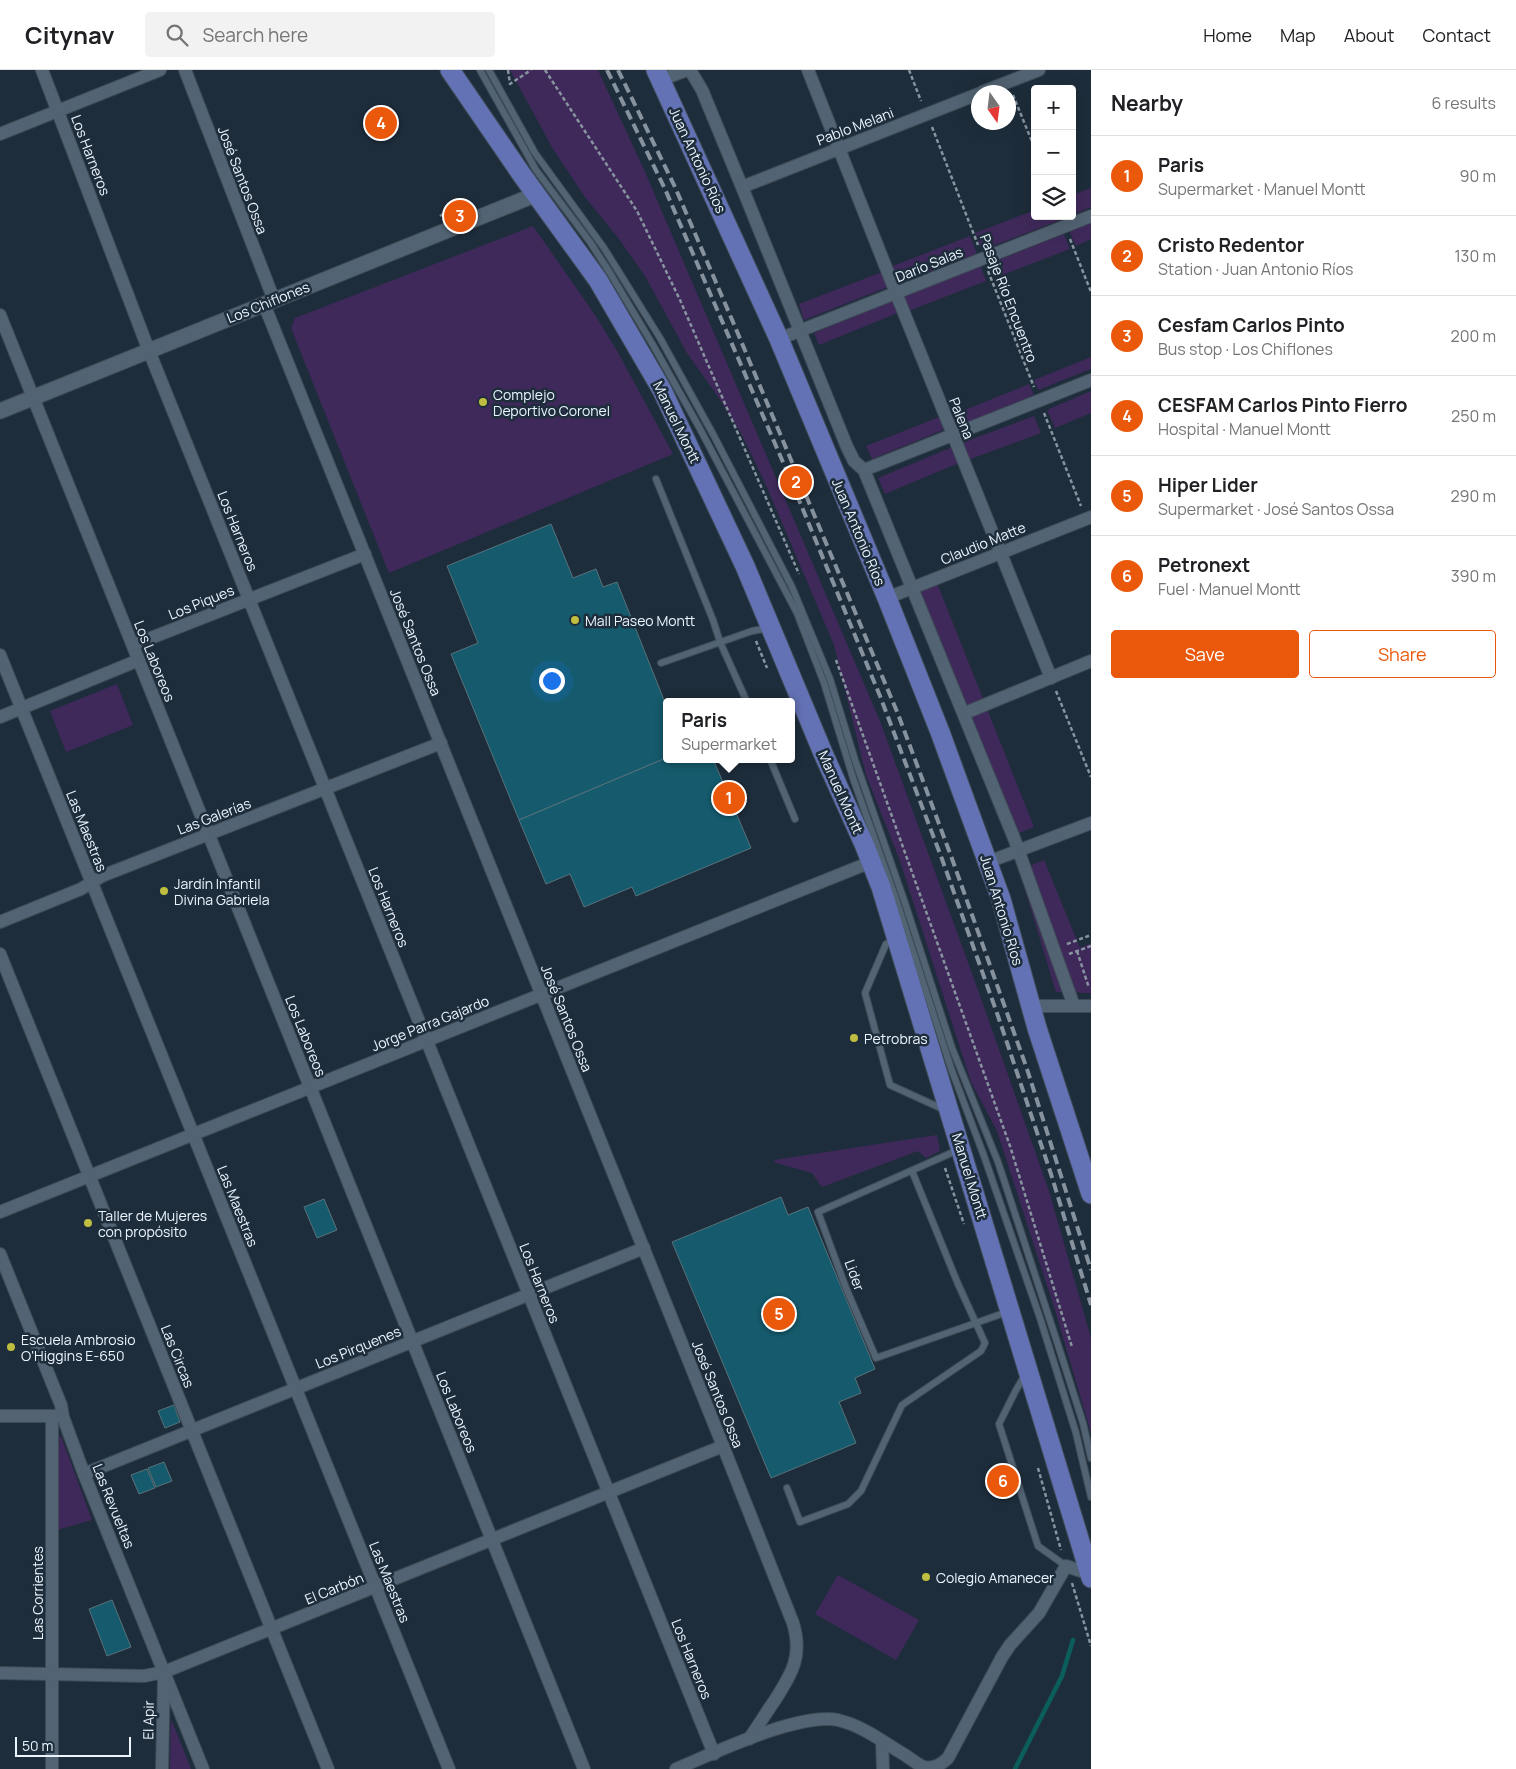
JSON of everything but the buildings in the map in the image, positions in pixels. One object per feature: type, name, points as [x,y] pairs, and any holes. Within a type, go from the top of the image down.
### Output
[{"type":"main road","name":"Manuel Montt","points":[[450,70],[598,280],[662,390],[713,496],[872,862],[1011,1311],[1090,1576]]},
{"type":"main road","name":"Juan Antonio Ríos","points":[[659,75],[779,339],[887,598],[988,862],[1030,1006],[1091,1194]]},
{"type":"street","name":"Los Harneros","points":[[42,70],[149,350],[714,1754]]},
{"type":"street","points":[[0,134],[160,70]]},
{"type":"street","name":"José Santos Ossa","points":[[184,70],[269,302],[365,554],[793,1623],[797,1641],[796,1659],[790,1676],[749,1740]]},
{"type":"street","points":[[659,75],[689,70],[702,90],[846,447],[854,461],[864,470],[913,587],[1019,851],[1074,1006]]},
{"type":"street","name":"Palena","points":[[808,70],[1051,678]]},
{"type":"street","name":"Pablo Melani","points":[[1000,85],[1039,70]]},
{"type":"street","name":"Pablo Melani","points":[[742,187],[971,96]]},
{"type":"street","name":"Los Chiflones","points":[[0,411],[537,194]]},
{"type":"street","name":"Darío Salas","points":[[779,339],[1091,216]]},
{"type":"street","name":"Los Laboreos","points":[[0,315],[584,1769]]},
{"type":"street","points":[[864,470],[1091,380]]},
{"type":"street","name":"Claudio Matte","points":[[887,598],[1088,518]]},
{"type":"street","name":"Los Piques","points":[[133,645],[365,554]]},
{"type":"street","name":"Las Maestras","points":[[0,655],[449,1769]]},
{"type":"street","points":[[0,717],[139,660]]},
{"type":"street","points":[[964,713],[1091,661]]},
{"type":"street","name":"Las Galerías","points":[[0,922],[81,889],[102,876],[440,743]]},
{"type":"street","points":[[988,862],[1091,822]]},
{"type":"street","name":"Jorge Parra Gajardo","points":[[0,1212],[872,862]]},
{"type":"street","name":"Las Circas","points":[[0,954],[328,1769]]},
{"type":"street","points":[[1030,1006],[1091,1006]]},
{"type":"street","name":"Los Pirquenes","points":[[84,1474],[644,1248]]},
{"type":"street","name":"Las Revueltas","points":[[0,1254],[61,1405],[57,1416],[84,1474],[203,1769]]},
{"type":"street","points":[[0,1416],[57,1416]]},
{"type":"street","name":"Las Corrientes","points":[[52,1769],[57,1416]]},
{"type":"street","name":"El Carbón","points":[[0,1673],[144,1676],[164,1672],[723,1446]]},
{"type":"street","points":[[676,1769],[796,1723],[817,1719],[835,1720],[852,1724],[924,1767],[937,1767],[948,1758],[1002,1657],[1010,1645],[1039,1613],[1066,1566],[1090,1576]]},
{"type":"street","name":"El Apir","points":[[162,1769],[164,1672]]},
{"type":"street","points":[[882,1741],[883,1769]]},
{"type":"lane","name":"Manuel Montt","points":[[480,70],[536,170],[600,257],[653,345],[699,427],[797,613],[824,683],[854,781],[895,896],[949,1063],[984,1156],[1040,1318],[1076,1433],[1091,1497]]},
{"type":"lane","name":"Manuel Montt","points":[[490,70],[535,153],[604,248],[660,338],[714,436],[792,587],[830,679],[855,760],[904,900],[952,1048],[998,1162],[1083,1423],[1091,1458]]},
{"type":"lane","points":[[656,479],[713,620],[720,642],[745,698]]},
{"type":"lane","points":[[661,663],[752,631],[771,628]]},
{"type":"lane","points":[[772,763],[794,819]]},
{"type":"lane","points":[[896,938],[886,944],[865,993],[890,1086],[950,1112]]},
{"type":"lane","name":"Lider","points":[[961,1148],[818,1212],[860,1322],[876,1358],[1011,1311]]},
{"type":"lane","points":[[787,1488],[800,1522],[848,1504],[861,1491],[902,1405],[981,1351],[985,1343],[958,1284],[912,1171]]},
{"type":"lane","points":[[1028,1370],[999,1424],[1038,1546],[1066,1566]]},
{"type":"path","points":[[508,70],[510,84],[531,70]]},
{"type":"path","points":[[545,70],[637,210],[686,315],[801,579]]},
{"type":"path","name":"Pasaje Río Encuentro","points":[[909,70],[1088,518]]},
{"type":"path","points":[[1008,82],[1031,139]]},
{"type":"path","points":[[1065,226],[1091,292]]},
{"type":"path","points":[[834,657],[1010,1146],[1072,1348]]},
{"type":"path","points":[[1051,678],[1091,777]]},
{"type":"path","points":[[1055,954],[1091,935]]},
{"type":"path","points":[[1055,954],[1076,951],[1091,946]]},
{"type":"path","points":[[1076,951],[1089,988]]},
{"type":"shaded area","points":[[510,70],[598,70],[645,172],[880,721],[1049,1191],[1091,1338],[1091,1433],[1055,1310],[997,1131],[971,1082],[900,861],[866,775],[834,645],[766,485],[741,433],[687,353],[645,276],[619,239],[585,197],[553,149]]},
{"type":"shaded area","points":[[1091,188],[1091,207],[1076,213],[1076,194]]},
{"type":"shaded area","points":[[1031,212],[1031,220],[1058,221],[982,250],[975,233]]},
{"type":"shaded area","points":[[1091,222],[1091,239],[1076,246],[1069,231]]},
{"type":"shaded area","name":"Complejo Deportivo Coronel","points":[[533,226],[593,312],[616,349],[673,454],[389,573],[291,328],[295,318]]},
{"type":"shaded area","points":[[1064,234],[1070,249],[997,277],[991,263]]},
{"type":"shaded area","points":[[970,236],[977,254],[894,285],[888,268]]},
{"type":"shaded area","points":[[980,265],[986,281],[906,312],[900,296]]},
{"type":"shaded area","points":[[882,272],[888,287],[804,320],[799,304]]},
{"type":"shaded area","points":[[895,300],[900,312],[819,345],[814,333]]},
{"type":"shaded area","points":[[1091,357],[1091,369],[1038,390],[1034,380]]},
{"type":"shaded area","points":[[1029,384],[1034,395],[954,428],[950,416]]},
{"type":"shaded area","points":[[1091,391],[1091,413],[1055,428],[1047,410]]},
{"type":"shaded area","points":[[1034,416],[1041,433],[968,460],[962,443]]},
{"type":"shaded area","points":[[939,417],[943,430],[872,459],[866,446]]},
{"type":"shaded area","points":[[955,446],[961,462],[885,494],[878,478]]},
{"type":"shaded area","points":[[937,583],[1034,827],[1009,837],[913,591]]},
{"type":"shaded area","points":[[117,684],[133,725],[66,752],[50,711]]},
{"type":"shaded area","points":[[1044,860],[1080,948],[1091,943],[1091,993],[1056,992],[1019,870]]},
{"type":"shaded area","points":[[937,1135],[940,1151],[926,1158],[918,1151],[822,1187],[812,1173],[776,1163],[774,1160]]},
{"type":"shaded area","points":[[61,1436],[92,1520],[57,1530],[55,1441]]},
{"type":"shaded area","points":[[838,1575],[919,1620],[896,1660],[815,1614]]},
{"type":"shaded area","points":[[171,1719],[191,1769],[170,1769]]},
{"type":"waterway","points":[[1015,1769],[1062,1676],[1073,1640]]},
{"type":"railway","points":[[607,70],[665,189],[792,483],[880,696],[942,859],[998,1016],[1051,1174],[1091,1305]]},
{"type":"railway","points":[[618,70],[675,187],[898,714],[1027,1069],[1091,1270]]},
{"type":"place","name":"CESFAM Carlos Pinto Fierro","points":[[381,123]]},
{"type":"place","name":"Cesfam Carlos Pinto","points":[[460,216]]},
{"type":"place","name":"Complejo Deportivo Coronel","points":[[483,402]]},
{"type":"place","name":"Cristo Redentor","points":[[796,482]]},
{"type":"place","name":"Mall Paseo Montt","points":[[575,620]]},
{"type":"place","name":"Paris","points":[[729,798]]},
{"type":"place","name":"Jardín Infantil Divina Gabriela","points":[[164,891]]},
{"type":"place","name":"Petrobras","points":[[854,1038]]},
{"type":"place","name":"Taller de Mujeres con propósito","points":[[88,1223]]},
{"type":"place","name":"Hiper Lider","points":[[779,1314]]},
{"type":"place","name":"Escuela Ambrosio O'Higgins E-650","points":[[11,1347]]},
{"type":"place","name":"Petronext","points":[[1003,1481]]},
{"type":"place","name":"Colegio Amanecer","points":[[926,1577]]}]
